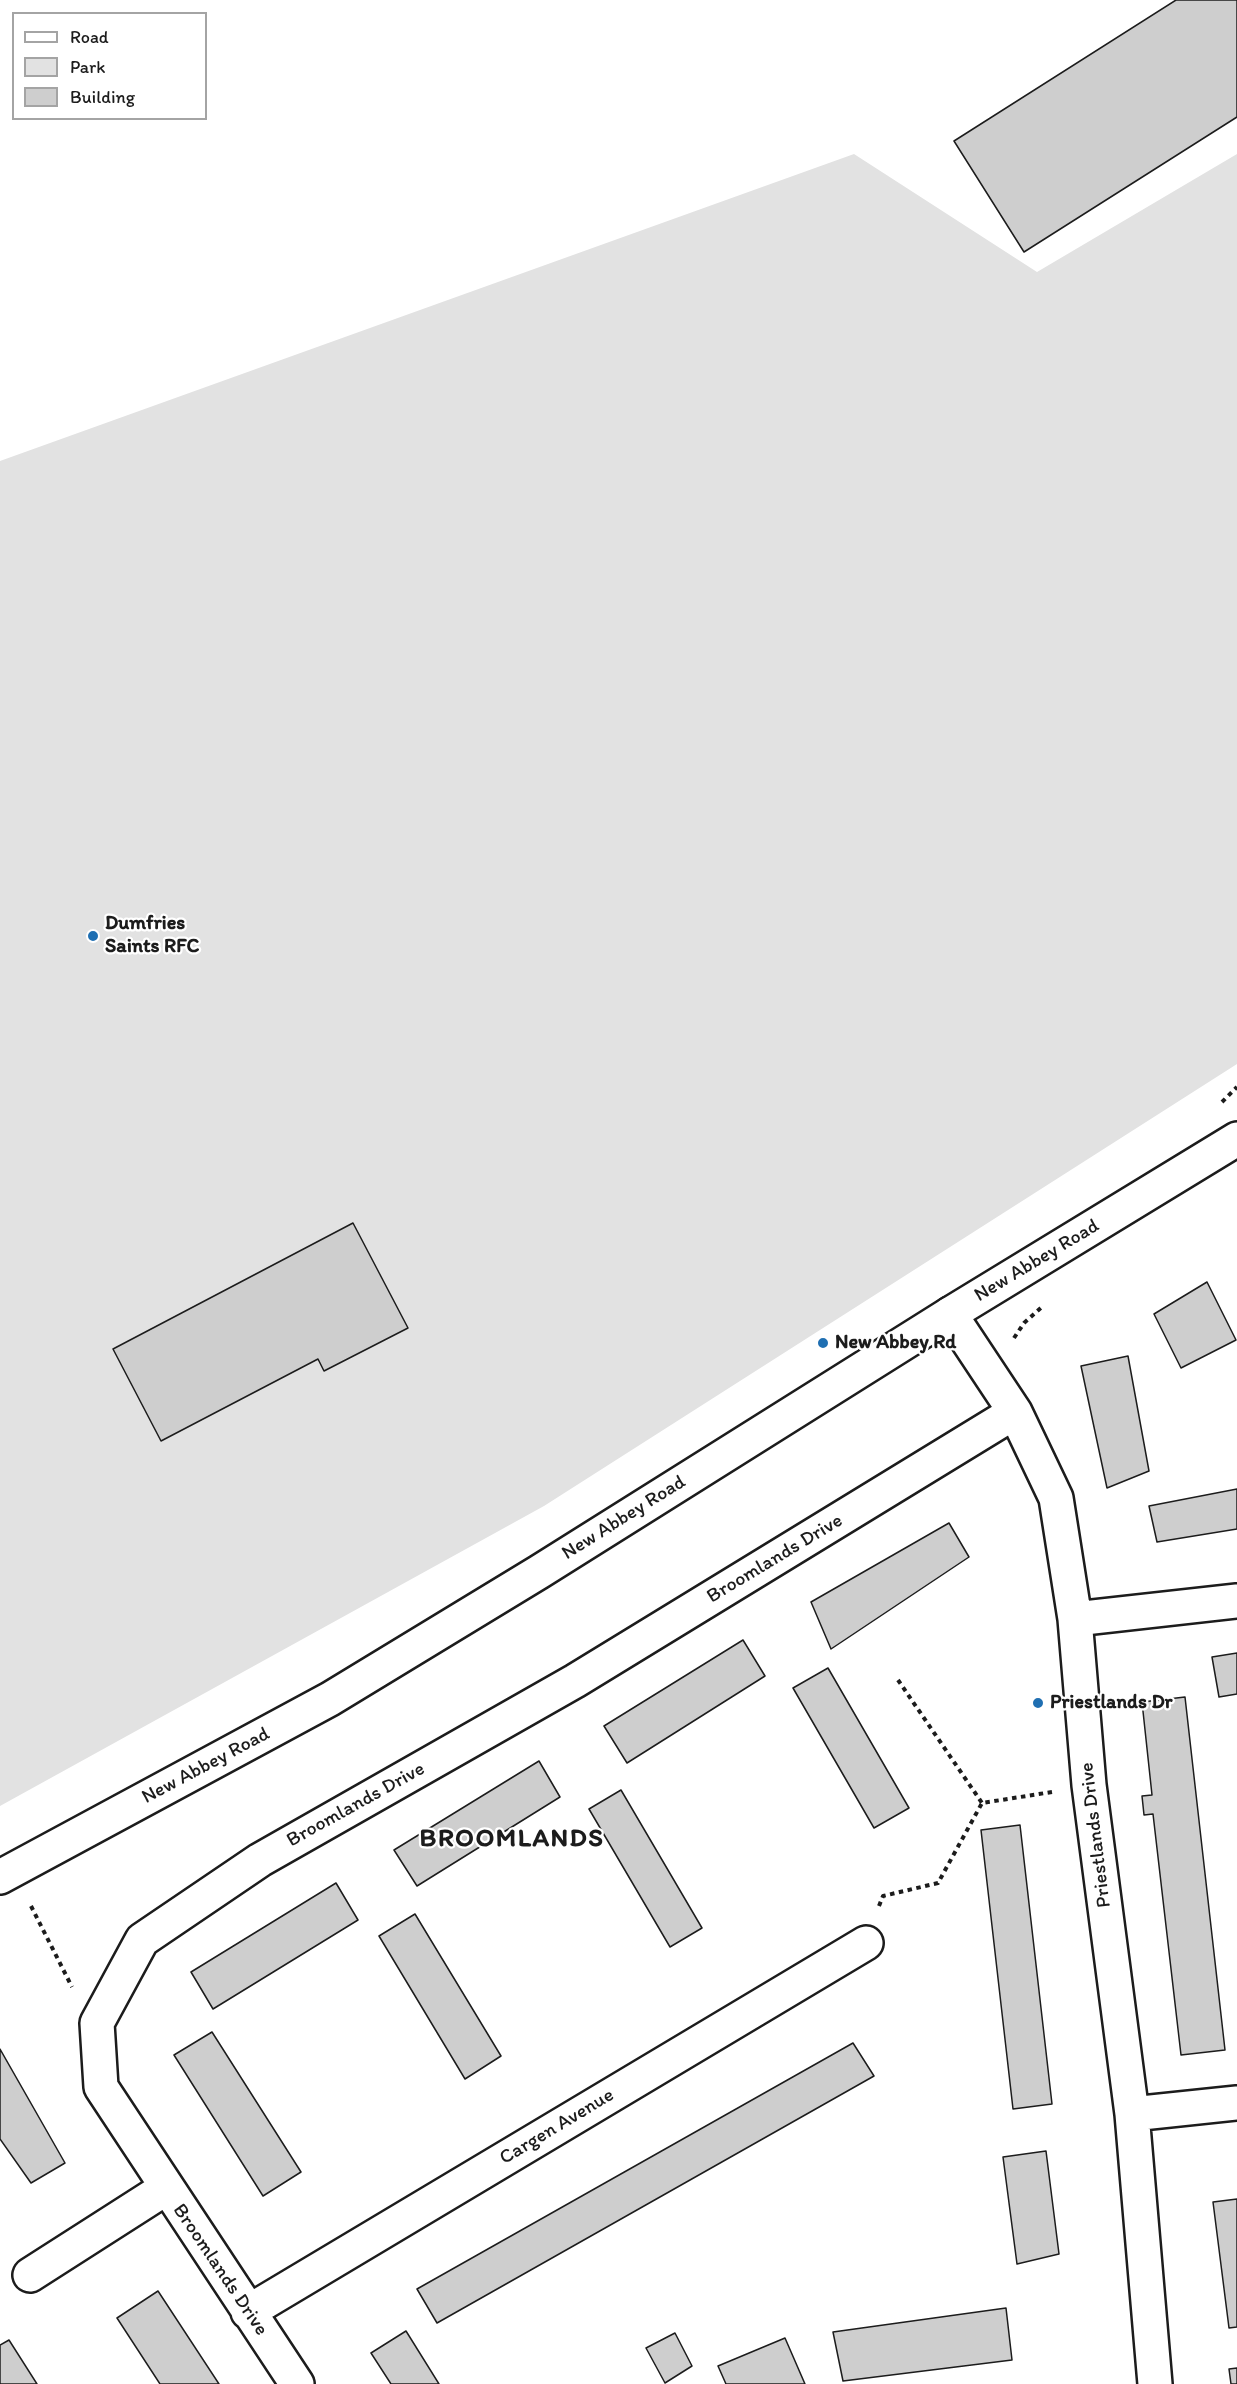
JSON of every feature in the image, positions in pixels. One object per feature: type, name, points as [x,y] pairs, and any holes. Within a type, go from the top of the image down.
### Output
[{"type":"street","name":"New Abbey Road","points":[[6,1874],[330,1699],[539,1572],[950,1314],[1237,1139]]},
{"type":"street","name":"Priestlands Drive","points":[[950,1314],[1016,1412],[1056,1498],[1075,1619],[1089,1785],[1132,2114],[1155,2384]]},
{"type":"street","name":"Broomlands Drive","points":[[297,2384],[101,2087],[97,2023],[142,1940],[260,1860],[575,1681],[1016,1412]]},
{"type":"street","points":[[1075,1619],[1237,1601]]},
{"type":"street","name":"Cargen Avenue","points":[[248,2312],[866,1943]]},
{"type":"street","points":[[1132,2114],[1237,2103]]},
{"type":"street","points":[[30,2275],[166,2188]]},
{"type":"path","points":[[898,1680],[982,1803]]},
{"type":"path","points":[[982,1803],[1089,1785]]},
{"type":"path","points":[[866,1943],[883,1896],[938,1883],[982,1803]]},
{"type":"path","points":[[6,1874],[99,2039]]},
{"type":"green space","points":[[854,154],[1037,272],[1237,154],[1237,1064],[544,1506],[0,1806],[0,461]]},
{"type":"building","points":[[1176,0],[1237,0],[1237,117],[1024,252],[954,141]]},
{"type":"building","points":[[353,1223],[408,1328],[324,1371],[318,1359],[161,1441],[113,1349]]},
{"type":"building","points":[[1207,1282],[1236,1340],[1181,1368],[1154,1314]]},
{"type":"building","points":[[1128,1356],[1149,1471],[1107,1488],[1081,1366]]},
{"type":"building","points":[[1237,1489],[1237,1529],[1157,1542],[1149,1506]]},
{"type":"building","points":[[949,1523],[969,1557],[831,1649],[811,1602]]},
{"type":"building","points":[[743,1640],[765,1676],[627,1763],[604,1726]]},
{"type":"building","points":[[1237,1653],[1237,1694],[1219,1697],[1212,1657]]},
{"type":"building","points":[[828,1668],[909,1808],[874,1828],[793,1688]]},
{"type":"building","points":[[1185,1697],[1225,2050],[1181,2055],[1153,1814],[1144,1815],[1142,1796],[1152,1795],[1142,1702]]},
{"type":"building","points":[[539,1761],[560,1797],[417,1886],[394,1850]]},
{"type":"building","points":[[621,1790],[702,1928],[670,1947],[589,1809]]},
{"type":"building","points":[[1020,1825],[1052,2104],[1013,2109],[981,1830]]},
{"type":"building","points":[[336,1883],[358,1920],[213,2009],[191,1972]]},
{"type":"building","points":[[415,1914],[501,2056],[465,2079],[379,1936]]},
{"type":"building","points":[[212,2032],[301,2172],[263,2196],[174,2055]]},
{"type":"building","points":[[853,2043],[874,2076],[437,2323],[417,2289]]},
{"type":"building","points":[[0,2049],[65,2163],[31,2183],[0,2139]]},
{"type":"building","points":[[1046,2151],[1059,2254],[1017,2264],[1003,2157]]},
{"type":"building","points":[[1237,2199],[1237,2327],[1229,2328],[1213,2202]]},
{"type":"building","points":[[158,2291],[219,2384],[160,2384],[117,2318]]},
{"type":"building","points":[[1006,2308],[1012,2360],[843,2381],[833,2332]]},
{"type":"building","points":[[406,2331],[439,2384],[391,2384],[371,2353]]},
{"type":"building","points":[[675,2333],[692,2366],[665,2383],[646,2348]]},
{"type":"building","points":[[785,2338],[805,2384],[726,2384],[718,2366]]},
{"type":"building","points":[[9,2340],[37,2384],[0,2384],[0,2345]]},
{"type":"building","points":[[1237,2368],[1237,2384],[1231,2384],[1229,2369]]},
{"type":"place","name":"Dumfries Saints RFC","points":[[93,936]]},
{"type":"place","name":"New Abbey Rd","points":[[823,1343]]},
{"type":"place","name":"Priestlands Dr","points":[[1038,1703]]},
{"type":"district","name":"BROOMLANDS","points":[[512,1839]]}]
